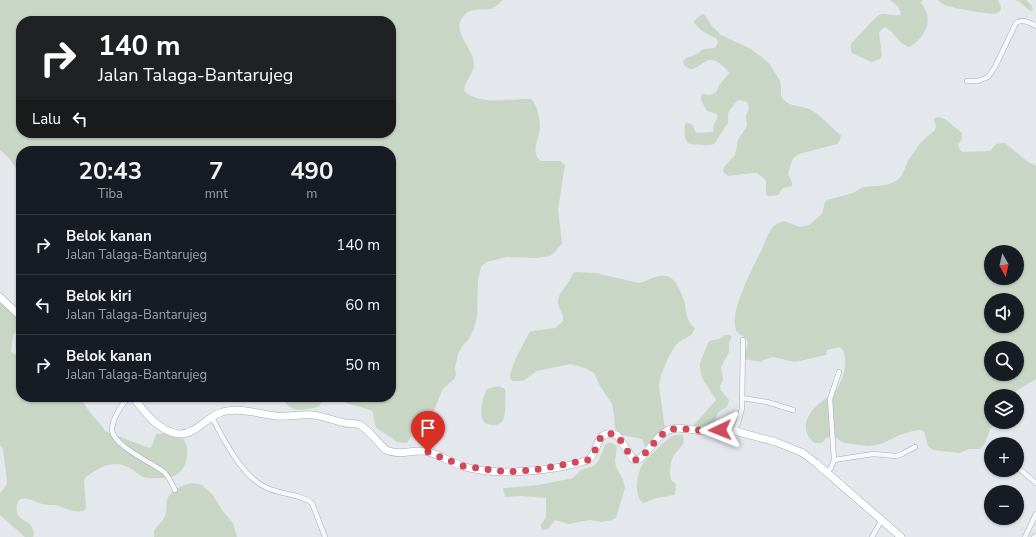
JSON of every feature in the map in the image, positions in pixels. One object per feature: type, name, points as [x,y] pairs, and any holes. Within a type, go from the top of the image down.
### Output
[{"type":"main road","points":[[0,297],[16,312]]},
{"type":"main road","points":[[137,402],[146,414],[164,429],[181,434],[189,432],[222,412],[255,412],[285,417],[313,415],[344,423],[360,425],[386,450],[391,452],[398,454],[420,451],[428,452],[463,466],[507,472],[531,471],[588,460],[593,456],[600,439],[609,434],[617,435],[632,458],[636,460],[640,459],[660,436],[668,430],[678,428],[704,431],[735,431],[776,442],[803,453],[901,537]]},
{"type":"street","points":[[966,81],[978,81],[988,77],[995,67],[1006,41],[1016,23],[1019,21],[1024,21],[1036,26]]},
{"type":"street","points":[[735,431],[739,420],[742,398],[743,340]]},
{"type":"street","points":[[827,472],[832,468],[834,460],[830,400],[838,372]]},
{"type":"street","points":[[742,398],[767,402],[793,410]]},
{"type":"street","points":[[125,402],[117,414],[112,430],[114,435],[121,444],[165,473],[175,490]]},
{"type":"street","points":[[212,417],[226,444],[257,482],[265,488],[306,499],[312,503],[325,537]]},
{"type":"street","points":[[834,460],[873,454],[896,456],[915,447]]},
{"type":"street","points":[[1024,473],[1036,484]]},
{"type":"street","points":[[1025,537],[1036,514]]},
{"type":"street","points":[[872,537],[881,520]]},
{"type":"green space","points":[[0,0],[503,0],[492,8],[472,10],[465,14],[462,18],[460,23],[461,34],[473,57],[474,63],[473,70],[464,87],[464,91],[470,95],[486,100],[531,99],[535,105],[540,125],[536,146],[536,154],[538,158],[541,161],[560,161],[565,165],[558,209],[562,243],[550,256],[536,258],[507,257],[486,262],[481,267],[478,280],[477,317],[473,331],[458,354],[455,368],[455,378],[442,390],[433,414],[421,419],[416,424],[407,443],[397,442],[377,428],[375,425],[373,412],[344,402],[396,402],[396,146],[16,146],[16,168],[8,157],[0,150]]},
{"type":"green space","points":[[889,0],[923,0],[921,2],[925,8],[928,22],[921,37],[909,47],[901,42],[890,30],[884,27],[879,33],[882,55],[880,59],[871,62],[852,53],[851,44],[879,15],[901,15],[897,6]]},
{"type":"green space","points":[[937,0],[998,0],[1001,9],[999,12],[994,14],[982,13],[948,6]]},
{"type":"green space","points":[[1015,0],[1026,0],[1032,6],[1033,10],[1030,11],[1020,2]]},
{"type":"green space","points":[[704,14],[712,26],[721,35],[751,49],[769,63],[780,81],[781,96],[783,100],[790,104],[813,111],[841,135],[837,144],[799,154],[793,158],[788,173],[792,186],[783,188],[778,195],[766,195],[766,180],[757,173],[728,176],[723,172],[724,167],[735,155],[738,140],[747,126],[746,115],[749,109],[747,102],[740,100],[737,101],[729,111],[728,123],[714,144],[690,144],[686,140],[686,122],[693,125],[697,133],[713,132],[718,116],[717,114],[707,111],[701,100],[701,96],[703,94],[710,95],[716,92],[720,84],[729,73],[726,68],[712,60],[709,60],[693,69],[690,69],[684,65],[683,61],[686,58],[697,54],[703,49],[715,48],[718,43],[717,39],[702,31],[694,23],[694,21]]},
{"type":"green space","points":[[939,117],[945,119],[962,133],[962,139],[958,145],[960,150],[963,152],[990,151],[996,144],[1005,143],[1027,161],[1036,166],[1036,379],[1019,389],[984,389],[984,429],[990,429],[987,437],[984,437],[984,445],[980,449],[969,449],[960,453],[933,450],[928,446],[924,431],[920,430],[900,435],[881,444],[868,446],[844,443],[833,436],[826,438],[822,443],[815,443],[807,433],[806,422],[808,416],[816,406],[837,389],[843,377],[845,357],[843,351],[840,347],[827,350],[826,355],[795,362],[773,357],[761,362],[743,359],[748,343],[747,339],[737,332],[735,324],[735,314],[742,291],[774,226],[784,221],[800,227],[809,225],[822,214],[825,202],[827,200],[853,193],[863,187],[887,185],[896,181],[901,177],[908,161],[920,143],[935,130],[936,126],[934,120],[935,118]]},
{"type":"green space","points":[[573,273],[596,273],[639,283],[655,277],[666,276],[675,282],[683,297],[689,322],[695,328],[692,334],[676,345],[665,365],[659,386],[665,429],[645,447],[642,439],[622,435],[615,428],[612,404],[600,386],[594,373],[585,368],[570,364],[537,371],[523,381],[512,381],[510,378],[515,360],[529,333],[531,331],[555,328],[563,321],[558,300],[562,290],[570,281]]},
{"type":"green space","points":[[0,303],[16,316],[16,331],[13,336],[11,352],[16,355],[16,402],[83,402],[105,431],[149,448],[152,446],[156,434],[170,434],[177,436],[183,439],[187,447],[187,457],[182,470],[179,473],[174,476],[164,478],[143,477],[128,467],[118,464],[100,468],[87,476],[84,481],[86,509],[82,511],[78,512],[55,505],[47,505],[27,499],[21,499],[18,501],[18,514],[32,526],[33,531],[33,537],[25,537],[0,515],[0,493],[6,486],[7,482],[3,449],[0,445]]},
{"type":"green space","points":[[725,335],[730,335],[732,337],[729,342],[729,352],[721,367],[723,380],[720,386],[721,390],[729,400],[727,407],[717,414],[715,427],[694,426],[716,400],[702,378],[700,363],[709,341],[719,339]]},
{"type":"green space","points":[[499,386],[505,389],[504,418],[503,421],[497,425],[488,424],[484,422],[481,415],[484,396],[487,389]]},
{"type":"green space","points":[[286,402],[322,402],[318,407],[302,410],[297,410],[288,406]]},
{"type":"green space","points":[[674,435],[682,435],[684,438],[682,445],[673,457],[670,467],[671,480],[676,484],[675,494],[643,503],[638,495],[637,489],[639,472],[644,462]]},
{"type":"green space","points":[[612,443],[617,446],[615,461],[616,467],[623,479],[625,488],[616,518],[601,522],[590,520],[568,524],[555,520],[548,529],[543,530],[541,525],[546,517],[546,498],[522,496],[505,497],[504,488],[539,485],[573,478],[581,470],[594,466],[599,460],[605,445]]},
{"type":"green space","points":[[192,483],[202,485],[212,494],[222,510],[233,523],[237,537],[154,537],[154,531],[165,516],[167,500],[171,493],[177,488]]},
{"type":"route","points":[[428,452],[463,466],[507,472],[525,471],[563,466],[588,460],[593,456],[600,439],[611,433],[618,436],[632,458],[636,460],[640,459],[660,436],[668,430],[678,428],[698,431],[720,430]]}]
